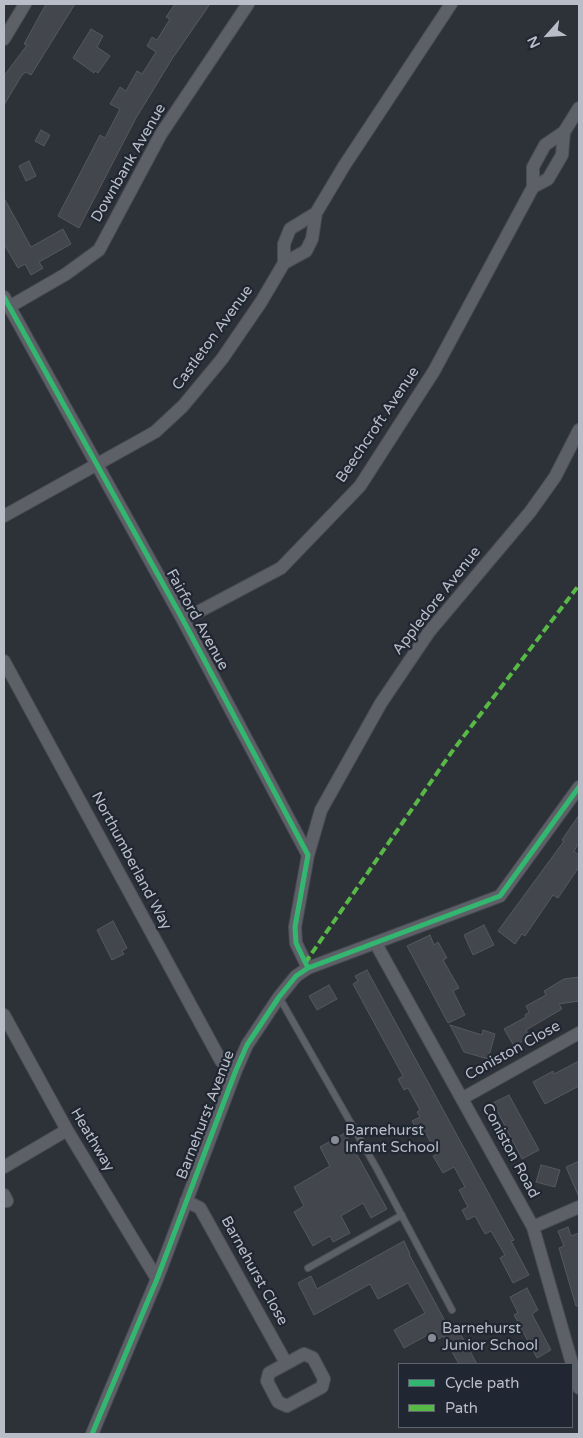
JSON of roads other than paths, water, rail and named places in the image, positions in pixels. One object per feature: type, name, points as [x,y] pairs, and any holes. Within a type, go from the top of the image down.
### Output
[{"type":"street","points":[[4,39],[26,4]]},
{"type":"street","name":"Downbank Avenue","points":[[6,302],[66,274],[99,250],[161,134],[248,4]]},
{"type":"street","name":"Castleton Avenue","points":[[284,263],[306,251],[312,240],[316,213],[344,166],[451,4]]},
{"type":"street","name":"Beechcroft Avenue","points":[[183,620],[281,568],[360,486],[434,371],[533,187],[533,167],[545,146],[564,132],[579,108]]},
{"type":"street","name":"Beechcroft Avenue","points":[[533,187],[548,179],[562,156],[564,132]]},
{"type":"street","name":"Castleton Avenue","points":[[4,516],[155,432],[184,406],[222,359],[261,302],[284,263],[284,244],[290,229],[316,213]]},
{"type":"street","name":"Fairford Avenue","points":[[6,302],[183,620],[308,854]]},
{"type":"street","name":"Appledore Avenue","points":[[308,854],[321,810],[381,703],[429,632],[530,512],[555,477],[579,430]]},
{"type":"street","name":"Northumberland Way","points":[[4,661],[221,1061],[236,1070]]},
{"type":"street","name":"Barnehurst Avenue","points":[[92,1434],[157,1279],[236,1070],[248,1045],[279,998],[296,976],[308,968],[500,896],[579,787]]},
{"type":"street","points":[[308,854],[295,927],[296,943],[308,968]]},
{"type":"street","name":"Coniston Road","points":[[376,944],[463,1098],[532,1226],[572,1363]]},
{"type":"street","name":"Heathway","points":[[4,1015],[67,1130],[157,1279]]},
{"type":"street","name":"Coniston Close","points":[[463,1098],[579,1033]]},
{"type":"street","points":[[4,1166],[67,1130]]},
{"type":"street","name":"Barnehurst Close","points":[[186,1201],[200,1208],[286,1363]]},
{"type":"street","points":[[532,1226],[579,1207]]},
{"type":"street","points":[[304,1354],[313,1358],[324,1379],[322,1387],[287,1406],[278,1402],[267,1381],[269,1373],[286,1363],[304,1354]]},
{"type":"street","name":"Coniston Road","points":[[573,1367],[579,1388]]},
{"type":"lane","points":[[279,998],[402,1215],[452,1310]]},
{"type":"lane","points":[[308,1268],[402,1215]]},
{"type":"place","name":"Barnehurst Infant School","points":[[335,1140]]},
{"type":"place","name":"Barnehurst Junior School","points":[[432,1338]]}]
